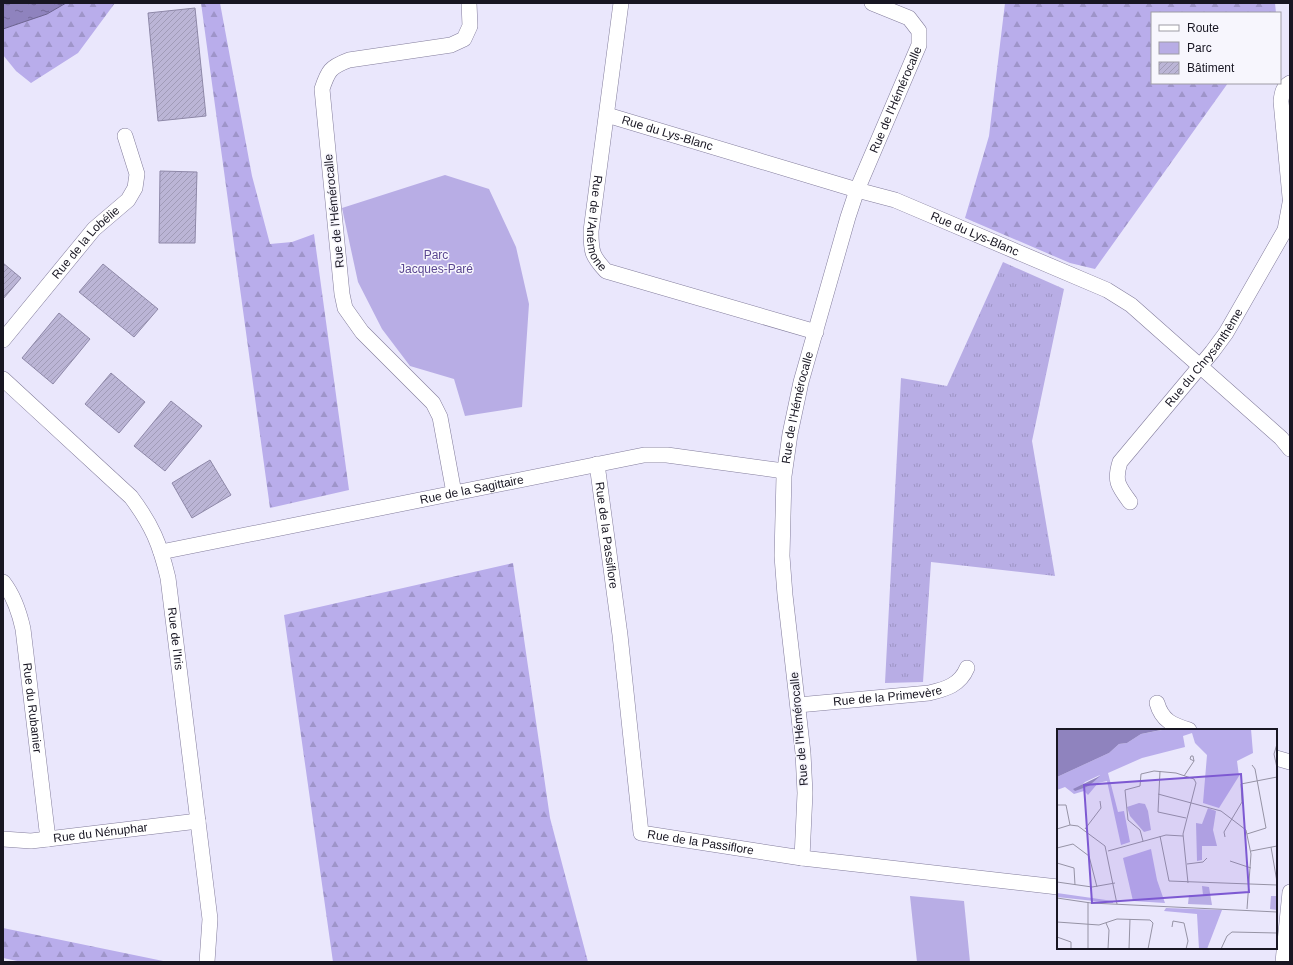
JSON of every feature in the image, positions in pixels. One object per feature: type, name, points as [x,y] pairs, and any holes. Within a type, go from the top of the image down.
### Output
[{"type":"street","name":"Rue de l'Hémérocalle","points":[[454,493],[440,417],[433,403],[362,332],[345,308],[342,294],[322,89],[326,75],[336,64],[348,60],[451,45],[464,39],[470,26],[469,3]]},
{"type":"street","name":"Rue de l'Anémone","points":[[622,3],[592,231],[591,247],[596,260],[606,271],[816,332]]},
{"type":"street","name":"Rue de l'Hémérocalle","points":[[802,858],[805,793],[803,753],[782,556],[784,471],[801,382],[857,190],[918,45],[919,31],[909,18],[872,3]]},
{"type":"street","points":[[1290,83],[1286,85],[1282,92],[1281,101],[1290,197]]},
{"type":"street","name":"Rue du Lys-Blanc","points":[[607,115],[895,200],[1107,290],[1131,305],[1281,438],[1290,449]]},
{"type":"street","name":"Rue de la Lobélie","points":[[3,340],[94,229],[128,200],[134,188],[137,174],[125,136]]},
{"type":"street","name":"Rue du Chrysanthème","points":[[1130,502],[1117,483],[1117,473],[1120,462],[1212,352],[1226,333],[1280,241],[1285,230],[1290,203]]},
{"type":"street","name":"Rue de l'Iris","points":[[3,379],[131,497],[148,521],[155,534],[169,586],[210,919],[206,962]]},
{"type":"street","name":"Rue de la Sagittaire","points":[[161,552],[597,464],[655,454],[784,471]]},
{"type":"street","name":"Rue de la Passiflore","points":[[597,464],[620,635],[640,833],[802,858],[1057,887]]},
{"type":"street","name":"Rue du Rubanier","points":[[3,582],[12,594],[18,606],[23,629],[48,839]]},
{"type":"street","name":"Rue de la Primevère","points":[[798,705],[929,693],[946,688],[958,682],[964,676],[967,668]]},
{"type":"street","points":[[1157,703],[1163,717],[1172,723],[1187,729]]},
{"type":"street","points":[[1277,758],[1290,762]]},
{"type":"street","name":"Rue du Nénuphar","points":[[3,839],[21,842],[198,820]]},
{"type":"street","points":[[1283,962],[1285,913],[1290,892]]},
{"type":"green space","points":[[66,3],[115,3],[78,53],[31,83],[16,71],[3,55],[3,29],[47,14]]},
{"type":"green space","points":[[201,3],[220,3],[252,176],[270,244],[292,242],[314,234],[349,490],[270,508]]},
{"type":"green space","points":[[1005,3],[1275,3],[1276,12],[1151,12],[1151,84],[1227,84],[1095,269],[1070,263],[965,218],[989,136]]},
{"type":"green space","name":"Parc Jacques-Paré","points":[[445,175],[489,189],[516,247],[529,304],[522,407],[465,416],[454,379],[410,366],[382,329],[358,282],[342,208]]},
{"type":"green space","points":[[1003,262],[1064,289],[1032,441],[1055,576],[931,562],[923,682],[885,683],[901,378],[947,386]]},
{"type":"green space","points":[[513,563],[550,818],[588,962],[333,962],[284,615]]},
{"type":"green space","points":[[910,896],[964,901],[970,962],[917,962]]},
{"type":"green space","points":[[3,928],[168,962],[22,962],[3,958]]},
{"type":"water","points":[[3,3],[66,3],[47,14],[3,29]]},
{"type":"building","points":[[195,8],[206,116],[158,121],[148,13]]},
{"type":"building","points":[[160,171],[197,172],[195,243],[159,243]]},
{"type":"building","points":[[3,263],[21,278],[3,299]]},
{"type":"building","points":[[103,264],[158,309],[134,337],[79,292]]},
{"type":"building","points":[[59,313],[90,339],[53,384],[22,358]]},
{"type":"building","points":[[111,373],[145,402],[119,433],[85,404]]},
{"type":"building","points":[[171,401],[202,426],[165,471],[134,446]]},
{"type":"building","points":[[210,460],[231,495],[192,518],[172,483]]}]
